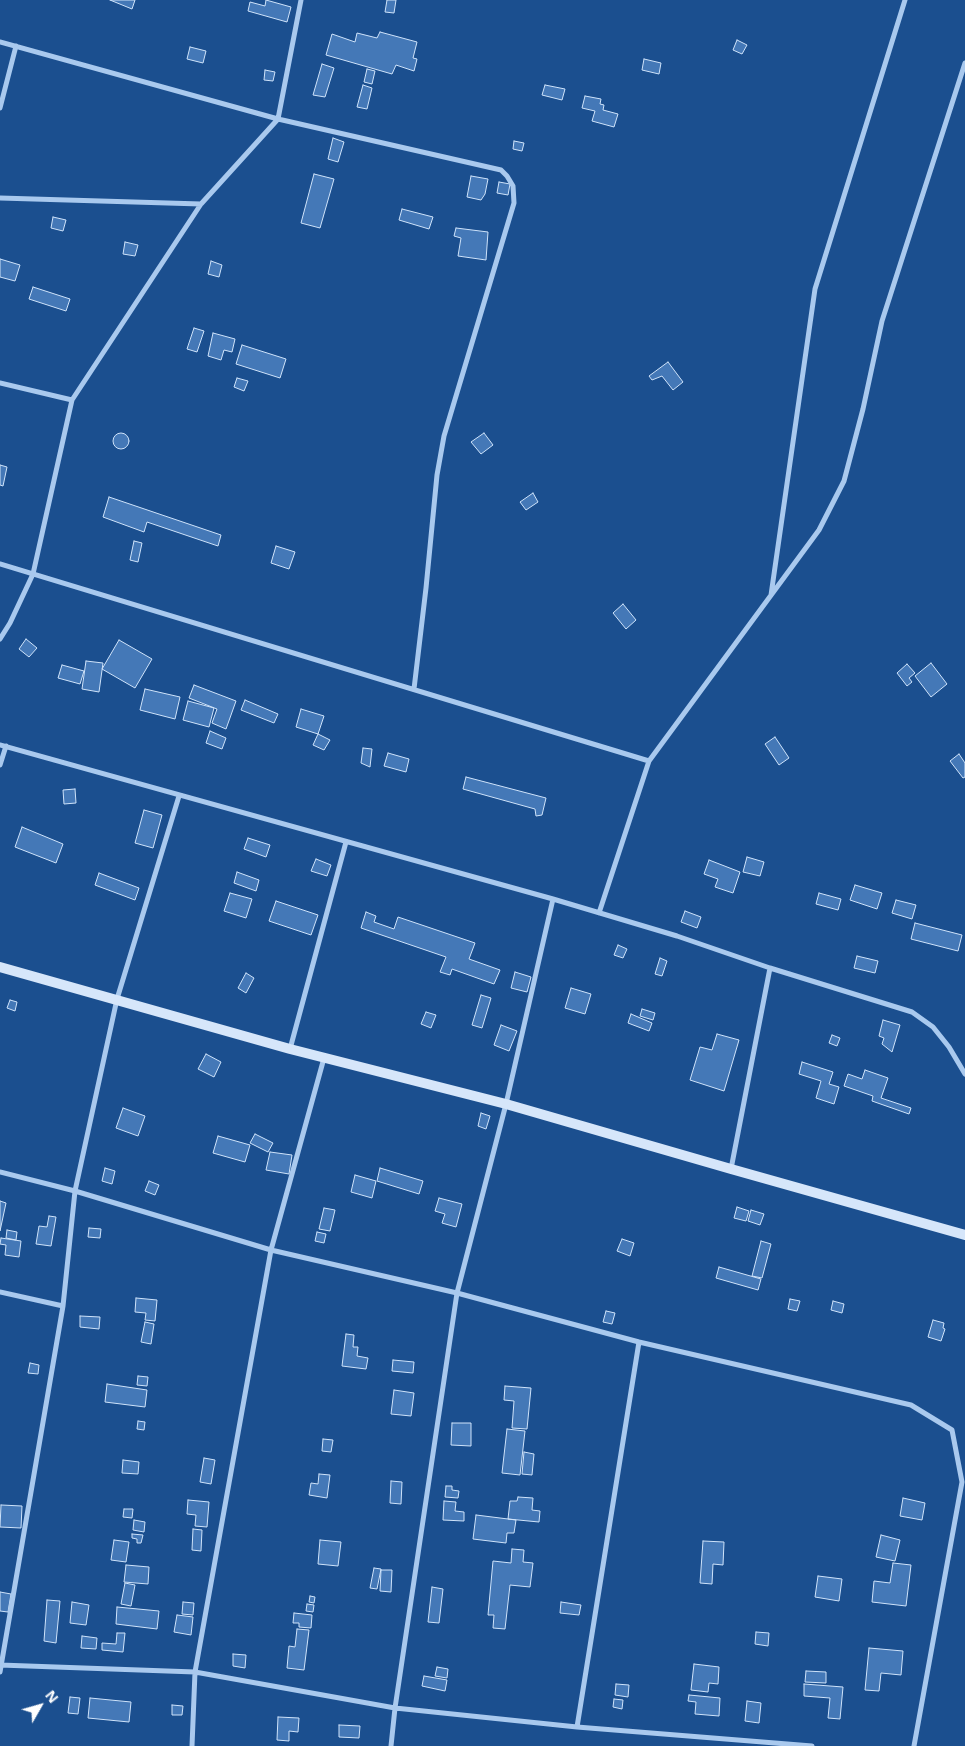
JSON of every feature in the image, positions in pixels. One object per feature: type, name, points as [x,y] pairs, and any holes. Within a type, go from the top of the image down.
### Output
[{"type":"street","points":[[0,639],[10,623],[33,574],[72,400],[201,204],[278,118],[301,0]]},
{"type":"street","points":[[771,597],[815,289],[905,0]]},
{"type":"street","points":[[0,42],[278,118],[501,170],[508,176],[513,186],[514,203],[444,436],[439,465],[414,689]]},
{"type":"street","points":[[0,108],[16,46]]},
{"type":"street","points":[[599,913],[649,761],[820,530],[844,481],[863,409],[882,321],[965,63]]},
{"type":"street","points":[[0,198],[201,204]]},
{"type":"street","points":[[0,383],[72,400]]},
{"type":"street","points":[[0,564],[649,761]]},
{"type":"street","points":[[0,765],[3,746],[553,899],[678,936],[770,968],[912,1012],[933,1027],[949,1047],[965,1074]]},
{"type":"street","points":[[0,1672],[63,1306],[75,1190],[117,1000],[179,796]]},
{"type":"street","points":[[290,1049],[346,842]]},
{"type":"street","points":[[391,1746],[395,1708],[457,1293],[506,1104],[553,899]]},
{"type":"street","points":[[0,967],[290,1049],[506,1104],[965,1235]]},
{"type":"street","points":[[731,1169],[770,968]]},
{"type":"street","points":[[192,1746],[195,1672],[271,1250],[324,1058]]},
{"type":"street","points":[[0,1172],[75,1190],[271,1250],[457,1293],[639,1342],[911,1406],[952,1430],[962,1482],[914,1746]]},
{"type":"street","points":[[0,1292],[63,1306]]},
{"type":"street","points":[[577,1727],[639,1342]]},
{"type":"street","points":[[1,1666],[195,1672],[395,1708],[577,1727],[812,1746]]},
{"type":"building","points":[[110,0],[135,0],[132,9]]},
{"type":"building","points":[[266,0],[291,7],[287,22],[248,11],[250,2],[265,6]]},
{"type":"building","points":[[387,0],[396,0],[394,13],[385,12]]},
{"type":"building","points":[[380,32],[417,42],[413,58],[417,59],[414,71],[396,65],[392,74],[326,55],[332,34],[355,42],[357,33],[377,38]]},
{"type":"building","points":[[737,40],[747,45],[742,54],[733,50]]},
{"type":"building","points":[[190,47],[206,51],[203,63],[187,59]]},
{"type":"building","points":[[644,59],[661,63],[659,74],[642,70]]},
{"type":"building","points":[[322,64],[334,68],[325,97],[313,95]]},
{"type":"building","points":[[367,69],[375,71],[372,84],[364,82]]},
{"type":"building","points":[[265,70],[275,72],[273,81],[264,80]]},
{"type":"building","points":[[363,85],[372,88],[367,109],[357,107]]},
{"type":"building","points":[[545,85],[565,89],[562,100],[542,95]]},
{"type":"building","points":[[585,96],[601,99],[600,104],[604,105],[603,110],[618,114],[614,127],[592,121],[595,111],[582,108]]},
{"type":"building","points":[[333,138],[344,142],[338,162],[328,159]]},
{"type":"building","points":[[514,141],[524,143],[522,151],[513,149]]},
{"type":"building","points":[[314,174],[334,179],[320,228],[301,223]]},
{"type":"building","points":[[471,176],[488,179],[485,194],[481,200],[467,197]]},
{"type":"building","points":[[499,182],[510,184],[508,195],[497,193]]},
{"type":"building","points":[[402,209],[433,217],[429,229],[399,220]]},
{"type":"building","points":[[53,217],[66,220],[63,231],[51,228]]},
{"type":"building","points":[[456,228],[488,232],[486,260],[458,256],[461,238],[454,236]]},
{"type":"building","points":[[125,242],[138,245],[135,256],[123,254]]},
{"type":"building","points":[[0,259],[20,265],[15,281],[0,277]]},
{"type":"building","points":[[211,261],[222,265],[219,277],[208,274]]},
{"type":"building","points":[[33,287],[70,299],[66,311],[29,299]]},
{"type":"building","points":[[194,328],[204,331],[197,352],[187,349]]},
{"type":"building","points":[[213,333],[235,339],[232,352],[224,350],[221,360],[208,356]]},
{"type":"building","points":[[242,345],[286,359],[280,378],[236,364]]},
{"type":"building","points":[[668,362],[683,382],[673,390],[662,376],[652,380],[649,376]]},
{"type":"building","points":[[237,378],[248,381],[244,391],[234,387]]},
{"type":"building","points":[[121,433],[129,441],[121,449],[113,441]]},
{"type":"building","points":[[484,433],[493,445],[481,454],[471,442]]},
{"type":"building","points":[[0,465],[7,467],[3,486],[0,485]]},
{"type":"building","points":[[533,493],[538,502],[526,510],[520,502]]},
{"type":"building","points":[[109,497],[221,535],[218,546],[147,522],[144,532],[103,517]]},
{"type":"building","points":[[134,541],[142,543],[138,562],[130,560]]},
{"type":"building","points":[[276,546],[295,552],[289,569],[271,563]]},
{"type":"building","points":[[623,604],[636,620],[626,629],[613,613]]},
{"type":"building","points":[[26,639],[37,648],[29,657],[19,649]]},
{"type":"building","points":[[119,640],[152,659],[135,688],[102,669]]},
{"type":"building","points":[[86,661],[103,663],[99,692],[82,689]]},
{"type":"building","points":[[931,663],[947,684],[931,697],[915,676]]},
{"type":"building","points":[[907,664],[915,673],[909,678],[912,682],[907,686],[897,673]]},
{"type":"building","points":[[62,665],[84,671],[80,684],[58,678]]},
{"type":"building","points":[[194,685],[236,701],[226,729],[212,723],[217,709],[189,698]]},
{"type":"building","points":[[145,689],[180,697],[175,719],[140,710]]},
{"type":"building","points":[[245,700],[278,714],[274,723],[241,710]]},
{"type":"building","points":[[188,701],[214,708],[209,727],[183,720]]},
{"type":"building","points":[[301,709],[324,716],[318,734],[296,727]]},
{"type":"building","points":[[210,731],[226,738],[222,749],[206,743]]},
{"type":"building","points":[[318,734],[330,740],[324,750],[313,745]]},
{"type":"building","points":[[775,737],[789,758],[779,765],[765,744]]},
{"type":"building","points":[[363,748],[372,749],[370,767],[361,763]]},
{"type":"building","points":[[388,753],[409,759],[406,772],[384,766]]},
{"type":"building","points":[[959,754],[965,763],[965,777],[963,778],[950,761]]},
{"type":"building","points":[[466,777],[546,798],[542,815],[536,816],[535,809],[463,789]]},
{"type":"building","points":[[75,789],[76,803],[64,804],[63,790]]},
{"type":"building","points":[[144,810],[162,815],[153,848],[135,843]]},
{"type":"building","points":[[22,827],[63,844],[56,863],[15,847]]},
{"type":"building","points":[[248,838],[270,845],[266,857],[244,849]]},
{"type":"building","points":[[747,857],[764,862],[760,876],[743,872]]},
{"type":"building","points":[[316,859],[331,865],[327,876],[311,871]]},
{"type":"building","points":[[709,860],[740,872],[733,893],[715,887],[718,879],[704,874]]},
{"type":"building","points":[[237,872],[259,880],[256,891],[234,883]]},
{"type":"building","points":[[99,873],[139,888],[135,900],[95,885]]},
{"type":"building","points":[[855,885],[882,893],[877,909],[850,900]]},
{"type":"building","points":[[230,893],[252,899],[246,918],[224,911]]},
{"type":"building","points":[[819,893],[841,899],[838,910],[816,904]]},
{"type":"building","points":[[896,900],[916,905],[912,919],[892,913]]},
{"type":"building","points":[[276,901],[318,915],[311,935],[269,921]]},
{"type":"building","points":[[685,911],[701,917],[697,928],[681,922]]},
{"type":"building","points":[[366,912],[376,916],[374,922],[394,929],[398,917],[475,943],[469,959],[500,970],[494,984],[452,969],[450,975],[440,972],[446,957],[361,928]]},
{"type":"building","points":[[915,923],[962,935],[958,951],[911,939]]},
{"type":"building","points":[[618,945],[627,949],[623,958],[614,955]]},
{"type":"building","points":[[857,956],[878,961],[875,973],[854,968]]},
{"type":"building","points":[[660,958],[667,961],[662,976],[655,974]]},
{"type":"building","points":[[515,972],[531,977],[527,992],[511,988]]},
{"type":"building","points":[[246,973],[254,978],[246,993],[238,988]]},
{"type":"building","points":[[571,988],[591,994],[585,1014],[565,1008]]},
{"type":"building","points":[[481,995],[491,998],[482,1028],[472,1025]]},
{"type":"building","points":[[10,1000],[17,1002],[15,1011],[7,1008]]},
{"type":"building","points":[[642,1009],[655,1013],[653,1020],[640,1016]]},
{"type":"building","points":[[426,1012],[436,1015],[431,1028],[421,1024]]},
{"type":"building","points":[[631,1014],[652,1023],[649,1031],[628,1023]]},
{"type":"building","points":[[883,1020],[900,1025],[892,1052],[882,1044],[884,1038],[879,1036]]},
{"type":"building","points":[[501,1025],[517,1031],[509,1051],[494,1045]]},
{"type":"building","points":[[717,1034],[739,1040],[724,1091],[690,1080],[700,1047],[712,1050]]},
{"type":"building","points":[[832,1035],[840,1038],[837,1046],[829,1043]]},
{"type":"building","points":[[206,1054],[221,1062],[214,1077],[198,1069]]},
{"type":"building","points":[[802,1062],[833,1072],[829,1084],[839,1087],[834,1104],[816,1098],[821,1081],[799,1074]]},
{"type":"building","points":[[865,1070],[888,1078],[881,1098],[911,1108],[909,1114],[872,1101],[873,1096],[844,1086],[848,1074],[862,1079]]},
{"type":"building","points":[[123,1108],[145,1116],[138,1136],[116,1128]]},
{"type":"building","points":[[481,1113],[490,1116],[486,1129],[478,1126]]},
{"type":"building","points":[[255,1134],[273,1143],[268,1152],[250,1143]]},
{"type":"building","points":[[218,1136],[250,1145],[245,1162],[213,1153]]},
{"type":"building","points":[[270,1152],[292,1155],[289,1174],[266,1170]]},
{"type":"building","points":[[105,1168],[115,1171],[112,1184],[102,1181]]},
{"type":"building","points":[[380,1168],[423,1181],[419,1194],[377,1181]]},
{"type":"building","points":[[355,1175],[376,1181],[372,1198],[351,1192]]},
{"type":"building","points":[[149,1181],[159,1185],[155,1195],[145,1191]]},
{"type":"building","points":[[439,1198],[462,1204],[456,1227],[442,1223],[445,1214],[435,1211]]},
{"type":"building","points":[[0,1201],[6,1203],[0,1231]]},
{"type":"building","points":[[737,1207],[749,1211],[746,1221],[734,1218]]},
{"type":"building","points":[[324,1208],[335,1210],[330,1231],[319,1229]]},
{"type":"building","points":[[751,1210],[764,1214],[760,1225],[748,1221]]},
{"type":"building","points":[[49,1216],[56,1217],[51,1246],[36,1244],[39,1226],[47,1227]]},
{"type":"building","points":[[89,1228],[101,1229],[100,1238],[88,1237]]},
{"type":"building","points":[[7,1230],[17,1232],[16,1240],[6,1238]]},
{"type":"building","points":[[317,1232],[326,1234],[324,1243],[315,1241]]},
{"type":"building","points":[[1,1238],[21,1241],[19,1257],[5,1255],[6,1245],[0,1244]]},
{"type":"building","points":[[622,1239],[634,1243],[630,1256],[617,1251]]},
{"type":"building","points":[[761,1241],[771,1244],[762,1278],[752,1276]]},
{"type":"building","points":[[719,1267],[761,1279],[758,1290],[716,1278]]},
{"type":"building","points":[[136,1298],[157,1300],[155,1321],[145,1320],[146,1313],[135,1312]]},
{"type":"building","points":[[790,1299],[800,1301],[797,1311],[788,1309]]},
{"type":"building","points":[[833,1301],[844,1304],[842,1313],[831,1310]]},
{"type":"building","points":[[606,1311],[615,1313],[612,1324],[603,1322]]},
{"type":"building","points":[[80,1316],[100,1317],[99,1329],[80,1327]]},
{"type":"building","points":[[933,1320],[944,1323],[943,1328],[945,1329],[941,1341],[928,1337]]},
{"type":"building","points":[[145,1322],[154,1324],[151,1344],[141,1342]]},
{"type":"building","points":[[346,1334],[354,1335],[353,1347],[358,1347],[357,1356],[368,1358],[366,1369],[342,1366]]},
{"type":"building","points":[[393,1360],[414,1362],[413,1373],[392,1371]]},
{"type":"building","points":[[30,1363],[39,1365],[38,1374],[28,1373]]},
{"type":"building","points":[[138,1376],[148,1377],[147,1386],[137,1385]]},
{"type":"building","points":[[107,1384],[147,1390],[145,1407],[105,1402]]},
{"type":"building","points":[[505,1386],[531,1388],[527,1429],[512,1428],[514,1401],[504,1400]]},
{"type":"building","points":[[394,1390],[414,1393],[411,1416],[391,1414]]},
{"type":"building","points":[[138,1421],[145,1422],[144,1430],[137,1429]]},
{"type":"building","points":[[452,1423],[471,1423],[471,1446],[451,1445]]},
{"type":"building","points":[[507,1429],[525,1431],[520,1475],[502,1473]]},
{"type":"building","points":[[323,1439],[333,1440],[331,1452],[322,1451]]},
{"type":"building","points":[[524,1452],[534,1454],[532,1475],[522,1474]]},
{"type":"building","points":[[204,1458],[215,1460],[211,1484],[200,1482]]},
{"type":"building","points":[[123,1460],[139,1462],[138,1474],[122,1473]]},
{"type":"building","points":[[319,1474],[330,1475],[327,1498],[309,1495],[311,1483],[318,1484]]},
{"type":"building","points":[[391,1481],[402,1482],[401,1504],[390,1503]]},
{"type":"building","points":[[446,1486],[452,1486],[452,1490],[459,1491],[458,1498],[445,1497]]},
{"type":"building","points":[[518,1497],[533,1498],[532,1510],[540,1511],[539,1522],[508,1519],[510,1501],[517,1501]]},
{"type":"building","points":[[903,1498],[925,1503],[922,1520],[900,1516]]},
{"type":"building","points":[[188,1500],[209,1502],[207,1527],[195,1526],[196,1515],[187,1514]]},
{"type":"building","points":[[444,1501],[456,1502],[455,1511],[464,1512],[464,1521],[443,1520]]},
{"type":"building","points":[[1,1505],[22,1506],[21,1528],[0,1527]]},
{"type":"building","points":[[124,1509],[133,1509],[132,1518],[123,1517]]},
{"type":"building","points":[[476,1515],[516,1520],[514,1533],[507,1533],[506,1543],[473,1539]]},
{"type":"building","points":[[134,1520],[145,1522],[144,1532],[133,1530]]},
{"type":"building","points":[[193,1529],[202,1530],[201,1551],[192,1550]]},
{"type":"building","points":[[132,1534],[143,1535],[141,1543],[137,1543],[137,1539],[132,1538]]},
{"type":"building","points":[[881,1535],[900,1540],[895,1561],[876,1557]]},
{"type":"building","points":[[114,1540],[129,1542],[126,1562],[111,1560]]},
{"type":"building","points":[[320,1540],[341,1542],[338,1566],[318,1564]]},
{"type":"building","points":[[703,1541],[724,1542],[723,1565],[713,1564],[712,1584],[700,1583]]},
{"type":"building","points":[[512,1549],[524,1550],[523,1562],[533,1563],[530,1587],[510,1585],[505,1629],[493,1628],[494,1615],[488,1615],[493,1561],[511,1563]]},
{"type":"building","points":[[893,1563],[911,1565],[906,1606],[872,1602],[874,1581],[890,1583]]},
{"type":"building","points":[[126,1565],[149,1567],[148,1584],[124,1582]]},
{"type":"building","points":[[374,1568],[381,1569],[377,1589],[370,1588]]},
{"type":"building","points":[[381,1570],[392,1570],[391,1592],[380,1591]]},
{"type":"building","points":[[818,1576],[842,1579],[839,1601],[815,1597]]},
{"type":"building","points":[[125,1583],[135,1585],[131,1606],[121,1604]]},
{"type":"building","points":[[432,1587],[443,1589],[439,1623],[428,1622]]},
{"type":"building","points":[[0,1592],[11,1594],[8,1612],[0,1611]]},
{"type":"building","points":[[310,1596],[315,1597],[314,1603],[309,1602]]},
{"type":"building","points":[[47,1600],[60,1601],[56,1643],[44,1641]]},
{"type":"building","points":[[72,1602],[89,1605],[86,1625],[70,1623]]},
{"type":"building","points":[[183,1602],[194,1603],[193,1615],[182,1614]]},
{"type":"building","points":[[561,1602],[581,1605],[579,1615],[560,1613]]},
{"type":"building","points":[[307,1604],[314,1605],[313,1612],[306,1611]]},
{"type":"building","points":[[117,1607],[159,1611],[157,1629],[116,1624]]},
{"type":"building","points":[[294,1613],[312,1615],[311,1628],[299,1627],[299,1623],[293,1623]]},
{"type":"building","points":[[177,1615],[193,1617],[191,1635],[174,1632]]},
{"type":"building","points":[[297,1629],[309,1630],[304,1670],[287,1668],[289,1646],[295,1647]]},
{"type":"building","points":[[756,1632],[769,1633],[768,1646],[755,1644]]},
{"type":"building","points":[[117,1633],[125,1633],[123,1652],[102,1650],[102,1643],[116,1644]]},
{"type":"building","points":[[82,1636],[97,1638],[96,1649],[81,1648]]},
{"type":"building","points":[[869,1648],[903,1651],[901,1675],[881,1673],[879,1691],[865,1690]]},
{"type":"building","points":[[233,1654],[246,1655],[245,1668],[233,1666]]},
{"type":"building","points":[[694,1664],[719,1667],[718,1684],[709,1683],[708,1692],[691,1690]]},
{"type":"building","points":[[437,1667],[448,1669],[447,1678],[435,1676]]},
{"type":"building","points":[[806,1671],[826,1672],[826,1683],[805,1682]]},
{"type":"building","points":[[424,1676],[447,1680],[445,1691],[422,1686]]},
{"type":"building","points":[[616,1684],[629,1685],[628,1697],[615,1695]]},
{"type":"building","points":[[804,1684],[843,1687],[840,1719],[828,1718],[830,1698],[804,1696]]},
{"type":"building","points":[[689,1695],[720,1698],[719,1716],[695,1714],[696,1702],[688,1701]]},
{"type":"building","points":[[70,1697],[80,1698],[78,1714],[68,1713]]},
{"type":"building","points":[[90,1698],[131,1702],[129,1722],[88,1718]]},
{"type":"building","points":[[614,1699],[623,1700],[622,1709],[613,1707]]},
{"type":"building","points":[[747,1701],[761,1703],[759,1723],[745,1721]]},
{"type":"building","points":[[172,1705],[183,1706],[182,1715],[172,1715]]},
{"type":"building","points":[[278,1717],[299,1718],[298,1732],[289,1731],[289,1741],[277,1740]]},
{"type":"building","points":[[339,1725],[360,1726],[359,1738],[339,1737]]}]
